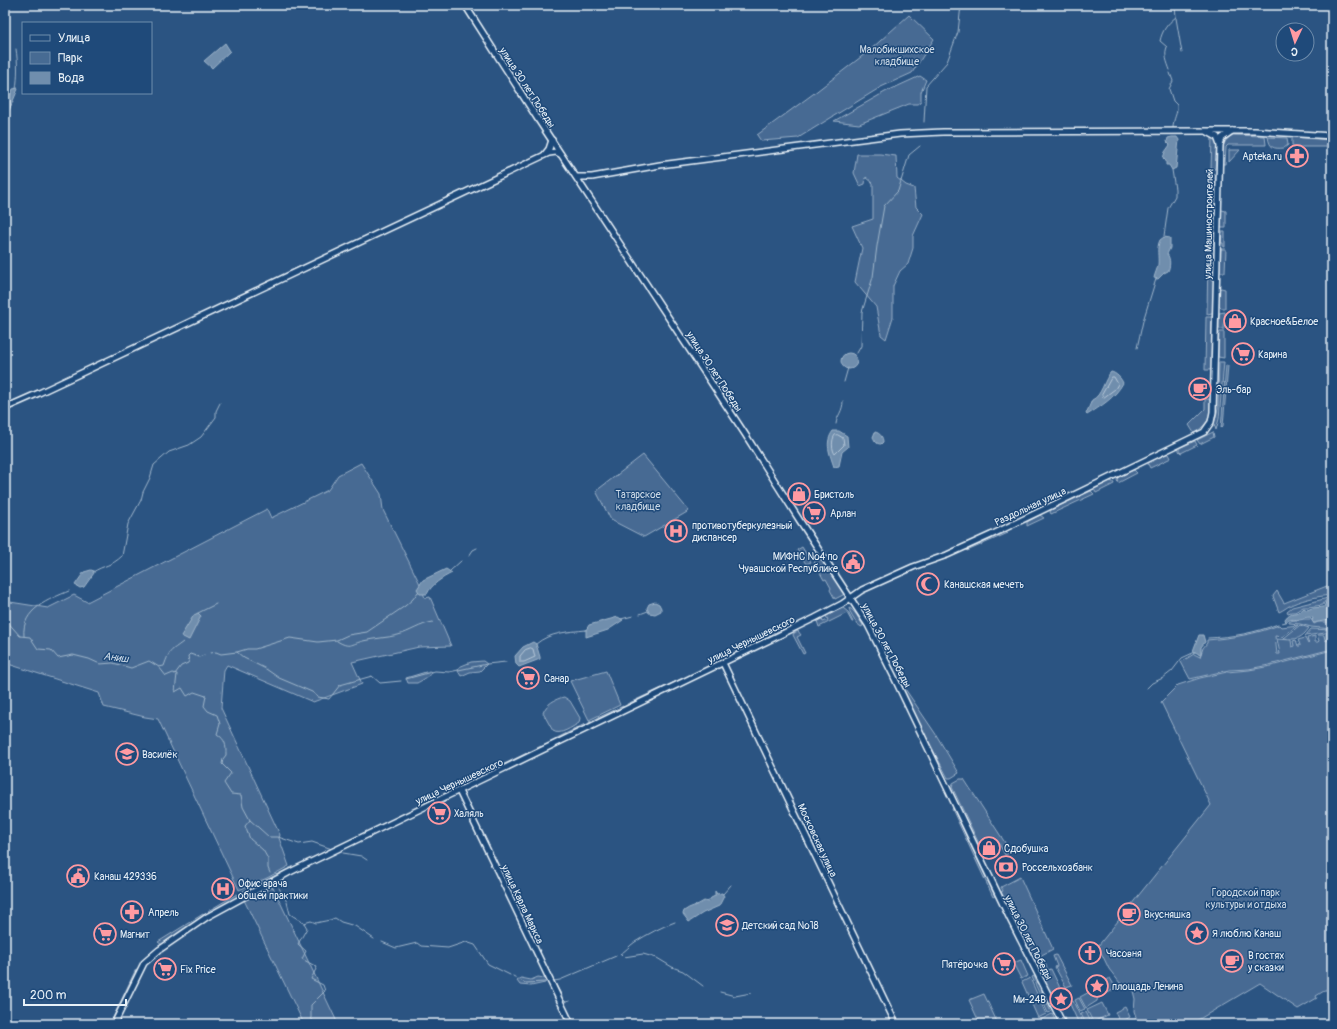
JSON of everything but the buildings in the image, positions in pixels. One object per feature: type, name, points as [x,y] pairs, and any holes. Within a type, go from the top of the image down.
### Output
[{"type":"street","name":"улица 30 лет Победы","points":[[465,5],[850,597],[878,644],[1010,919],[1063,1024]]},
{"type":"street","points":[[1205,131],[1215,136],[1220,145]]},
{"type":"street","points":[[1220,145],[1222,138],[1232,131]]},
{"type":"street","points":[[577,177],[592,177],[660,165],[900,134],[942,132],[1232,131],[1332,136]]},
{"type":"street","points":[[544,155],[549,149],[552,140]]},
{"type":"street","name":"улица Машиностроителей","points":[[1211,422],[1213,412],[1220,145]]},
{"type":"street","points":[[5,408],[552,151],[561,154]]},
{"type":"street","points":[[587,192],[587,184],[592,177]]},
{"type":"street","name":"Раздольная улица","points":[[850,597],[913,567],[947,555],[1199,435],[1204,432],[1211,422]]},
{"type":"street","name":"улица Чернышевского","points":[[114,1024],[144,963],[159,950],[207,917],[253,892],[842,604],[850,597]]},
{"type":"street","name":"Московская улица","points":[[723,663],[896,1024]]},
{"type":"street","name":"улица Карла Маркса","points":[[459,791],[570,1024]]},
{"type":"green space","name":"Малобикшихское кладбище","points":[[909,15],[934,39],[912,73],[881,87],[798,138],[761,141],[757,135],[870,50]]},
{"type":"green space","points":[[920,76],[926,80],[921,92],[921,102],[917,104],[909,104],[859,124],[834,121],[885,92]]},
{"type":"green space","points":[[1233,135],[1265,136],[1266,145],[1228,145],[1226,147],[1225,164],[1221,164],[1224,144],[1229,137]]},
{"type":"green space","points":[[1212,137],[1217,140],[1215,169],[1211,169]]},
{"type":"green space","points":[[1268,137],[1287,138],[1288,145],[1284,148],[1275,148],[1271,146]]},
{"type":"green space","points":[[1292,137],[1331,140],[1331,147],[1293,147]]},
{"type":"green space","points":[[1229,150],[1240,150],[1229,162]]},
{"type":"green space","points":[[857,154],[896,156],[897,178],[906,185],[914,188],[916,207],[923,214],[913,236],[913,248],[908,264],[900,271],[893,286],[893,317],[886,339],[881,335],[876,307],[855,282],[862,248],[852,226],[873,219],[873,183],[866,177],[865,184],[860,186],[854,173]]},
{"type":"green space","points":[[1211,173],[1216,175],[1214,234],[1211,237],[1213,240],[1212,250],[1208,250]]},
{"type":"green space","points":[[1222,210],[1226,211],[1226,228],[1221,228],[1219,226],[1220,212]]},
{"type":"green space","points":[[1222,232],[1225,232],[1225,247],[1223,246],[1223,243],[1221,243]]},
{"type":"green space","points":[[1221,249],[1226,249],[1225,272],[1220,272]]},
{"type":"green space","points":[[1212,253],[1214,255],[1213,312],[1207,314],[1208,254]]},
{"type":"green space","points":[[1221,288],[1225,289],[1225,308],[1221,308],[1219,305],[1218,290]]},
{"type":"green space","points":[[1225,312],[1224,329],[1219,329],[1219,313]]},
{"type":"green space","points":[[1206,317],[1212,317],[1210,370],[1205,370]]},
{"type":"green space","points":[[1220,332],[1224,332],[1224,358],[1218,357]]},
{"type":"green space","points":[[1219,362],[1224,362],[1219,419],[1216,430],[1214,424],[1218,409]]},
{"type":"green space","points":[[1226,365],[1228,366],[1223,426],[1221,428]]},
{"type":"green space","points":[[1205,399],[1209,399],[1211,404],[1211,414],[1206,423],[1194,433],[1189,425],[1205,409]]},
{"type":"green space","points":[[1213,432],[1214,437],[1200,444],[1197,440]]},
{"type":"green space","points":[[1195,441],[1197,445],[1181,453],[1179,451],[1179,448]]},
{"type":"green space","points":[[1169,454],[1171,458],[1150,468],[1148,464],[1149,462]]},
{"type":"green space","name":"Татарское кладбище","points":[[643,455],[689,511],[644,537],[611,520],[596,491]]},
{"type":"green space","points":[[361,463],[381,494],[383,510],[419,582],[425,598],[430,597],[451,646],[419,647],[352,662],[362,684],[313,702],[227,665],[224,670],[221,708],[280,835],[279,838],[289,866],[267,878],[239,890],[158,719],[104,707],[99,693],[5,663],[5,604],[10,602],[48,608],[74,595],[87,602],[267,509],[271,518],[328,490],[338,475]]},
{"type":"green space","points":[[1134,470],[1137,473],[1118,483],[1118,477]]},
{"type":"green space","points":[[1110,481],[1114,484],[1096,493],[1094,489]]},
{"type":"green space","points":[[1091,491],[1094,494],[1051,514],[1051,510]]},
{"type":"green space","points":[[1040,515],[1044,518],[1027,526],[1027,522]]},
{"type":"green space","points":[[1007,532],[1008,533],[967,551],[967,550]]},
{"type":"green space","points":[[802,547],[811,562],[806,564],[797,550]]},
{"type":"green space","points":[[821,558],[844,593],[835,599],[826,579],[824,580],[814,562]]},
{"type":"green space","points":[[1332,584],[1332,595],[1302,601],[1279,612],[1273,596],[1277,591],[1284,603]]},
{"type":"green space","points":[[1332,597],[1332,601],[1325,601],[1323,605],[1303,607],[1295,612],[1288,613],[1287,611],[1292,607]]},
{"type":"green space","points":[[843,608],[848,612],[853,622],[847,613],[819,627],[817,621],[822,619],[823,622],[828,620],[826,616]]},
{"type":"green space","points":[[849,608],[857,615],[863,625],[862,627],[854,619]]},
{"type":"green space","points":[[1304,619],[1311,619],[1314,624],[1318,622],[1332,622],[1332,629],[1289,623]]},
{"type":"green space","points":[[1279,625],[1281,627],[1298,625],[1282,637],[1275,636],[1277,654],[1280,654],[1277,639],[1291,640],[1292,647],[1294,646],[1293,641],[1296,640],[1298,646],[1300,646],[1298,640],[1305,638],[1308,644],[1307,638],[1315,636],[1315,642],[1318,642],[1317,635],[1324,635],[1325,640],[1327,641],[1326,634],[1332,634],[1332,649],[1269,665],[1249,669],[1229,670],[1190,679],[1181,662],[1194,654],[1200,657],[1207,640],[1244,635]]},
{"type":"green space","points":[[1300,625],[1309,628],[1304,634],[1295,639],[1284,638]]},
{"type":"green space","points":[[785,627],[786,628],[721,661],[720,660]]},
{"type":"green space","points":[[1311,629],[1332,630],[1332,632],[1305,636]]},
{"type":"green space","points":[[798,631],[801,635],[797,637],[805,653],[803,654],[793,635]]},
{"type":"green space","name":"Городской парк культуры и отдыха","points":[[1332,650],[1332,986],[1316,996],[1317,998],[1298,1009],[1260,983],[1191,1024],[1136,1024],[1134,1011],[1135,999],[1133,991],[1120,983],[1109,969],[1098,946],[1211,805],[1161,702],[1178,685],[1200,678],[1227,672],[1271,666]]},
{"type":"green space","points":[[483,661],[487,664],[480,671],[470,672],[461,676],[458,671],[459,667],[471,662]]},
{"type":"green space","points":[[429,671],[432,672],[431,674],[421,681],[417,683],[408,683],[406,678]]},
{"type":"green space","points":[[606,671],[620,705],[589,720],[570,681]]},
{"type":"green space","points":[[897,677],[935,733],[959,773],[951,778],[948,778],[913,712]]},
{"type":"green space","points":[[681,679],[682,681],[628,706],[627,704]]},
{"type":"green space","points":[[564,697],[570,701],[580,718],[579,723],[566,730],[556,732],[553,731],[543,713],[551,702]]},
{"type":"green space","points":[[623,706],[624,708],[590,725],[589,722]]},
{"type":"green space","points":[[585,724],[585,727],[573,733],[572,732],[557,740],[555,739]]},
{"type":"green space","points":[[541,746],[542,748],[493,771],[492,770]]},
{"type":"green space","points":[[960,779],[964,779],[1011,852],[1005,855],[997,840],[981,848],[952,787],[953,783]]},
{"type":"green space","points":[[953,808],[995,896],[993,897],[952,809]]},
{"type":"green space","points":[[290,868],[290,870],[245,893],[241,892]]},
{"type":"green space","points":[[1020,877],[1053,949],[1034,959],[1001,892],[1003,891],[1001,887]]},
{"type":"green space","points":[[273,887],[338,1024],[304,1024],[244,900]]},
{"type":"green space","points":[[237,894],[237,897],[210,913],[208,911]]},
{"type":"green space","points":[[203,914],[205,917],[162,945],[158,942]]},
{"type":"green space","points":[[1056,955],[1072,985],[1066,987],[1055,967],[1057,966],[1053,956]]},
{"type":"green space","points":[[1021,960],[1028,976],[1021,979],[1013,963]]},
{"type":"green space","points":[[1044,961],[1048,970],[1051,969],[1061,990],[1051,995],[1037,965]]},
{"type":"green space","points":[[136,969],[139,970],[113,1024],[110,1024]]},
{"type":"green space","points":[[1034,976],[1051,1012],[1048,1013],[1032,977]]},
{"type":"green space","points":[[538,977],[544,978],[546,980],[545,983],[531,986],[520,985],[517,981],[521,978],[531,980]]},
{"type":"green space","points":[[1030,978],[1046,1014],[1038,1018],[1022,982]]},
{"type":"green space","points":[[1110,978],[1116,988],[1106,994],[1101,984]]},
{"type":"green space","points":[[1095,989],[1098,995],[1097,1001],[1086,1008],[1080,997]]},
{"type":"green space","points":[[984,994],[998,1024],[980,1024],[969,1000]]},
{"type":"green space","points":[[1079,998],[1085,1009],[1080,1011],[1075,1000]]},
{"type":"green space","points":[[1073,1001],[1084,1024],[1079,1024],[1069,1002]]},
{"type":"green space","points":[[1102,1003],[1108,1015],[1093,1022],[1087,1010]]},
{"type":"green space","points":[[1125,1007],[1130,1017],[1120,1023],[1115,1012]]},
{"type":"green space","points":[[1086,1012],[1092,1024],[1086,1024],[1081,1014]]},
{"type":"green space","points":[[1052,1014],[1057,1024],[1042,1024],[1040,1020]]},
{"type":"water","points":[[225,43],[230,51],[212,68],[204,61]]},
{"type":"water","points":[[18,88],[5,120],[5,95],[10,95],[13,89]]},
{"type":"water","points":[[1177,137],[1179,140],[1176,168],[1172,170],[1169,165],[1166,165],[1166,161],[1163,158],[1170,145],[1167,142],[1168,138]]},
{"type":"water","points":[[1164,237],[1170,238],[1170,248],[1167,254],[1170,265],[1168,271],[1158,279],[1154,278],[1158,265],[1158,246],[1160,240]]},
{"type":"water","points":[[849,353],[855,355],[857,361],[855,367],[849,369],[843,367],[841,361],[843,355]]},
{"type":"water","points":[[1111,372],[1115,373],[1123,383],[1112,397],[1087,415],[1086,414],[1092,400],[1101,391]]},
{"type":"water","points":[[833,431],[839,431],[847,436],[848,447],[842,452],[839,466],[834,467],[828,444],[830,435]]},
{"type":"water","points":[[875,432],[880,434],[882,437],[883,442],[881,444],[877,443],[873,437]]},
{"type":"water","points":[[446,569],[452,573],[432,587],[427,594],[420,594],[417,589],[423,580]]},
{"type":"water","points":[[91,570],[94,571],[94,573],[84,587],[80,588],[75,585],[84,572]]},
{"type":"water","points":[[655,602],[659,604],[661,611],[655,614],[649,613],[647,608],[649,604]]},
{"type":"water","points":[[1326,602],[1332,602],[1332,620],[1314,623],[1312,621],[1313,618],[1308,617],[1286,622],[1285,619],[1290,614],[1301,611],[1304,608],[1307,610],[1324,607]]},
{"type":"water","points":[[198,613],[201,616],[189,640],[181,636],[194,615]]},
{"type":"water","points":[[618,617],[623,620],[608,630],[586,637],[586,630],[589,625]]},
{"type":"water","points":[[1199,635],[1203,635],[1205,642],[1201,647],[1201,654],[1199,655],[1193,651]]},
{"type":"water","points":[[533,642],[536,644],[540,659],[519,667],[516,664],[515,656],[523,647]]},
{"type":"water","points":[[715,891],[717,894],[722,893],[724,896],[719,906],[703,913],[689,922],[683,914],[684,911],[704,901],[708,902],[715,896]]},
{"type":"waterway","points":[[924,122],[926,86],[947,62],[958,32],[961,5]]},
{"type":"waterway","points":[[1170,70],[1166,56],[1167,47],[1160,41],[1165,28],[1176,17],[1175,5]]},
{"type":"waterway","points":[[1176,18],[1182,53]]},
{"type":"waterway","points":[[16,49],[18,69],[16,89]]},
{"type":"waterway","points":[[1170,73],[1173,81],[1169,89],[1173,101],[1177,105],[1173,128]]},
{"type":"waterway","points":[[857,353],[861,346],[862,312],[873,277],[884,206],[898,191],[909,155],[920,146]]},
{"type":"waterway","points":[[1164,236],[1168,208],[1175,196],[1172,170]]},
{"type":"waterway","points":[[1137,348],[1143,321],[1156,279]]},
{"type":"waterway","points":[[844,382],[848,368]]},
{"type":"waterway","points":[[836,424],[843,401]]},
{"type":"waterway","points":[[93,572],[115,562],[122,556],[128,524],[141,500],[154,465],[169,452],[189,445],[201,437],[216,417],[216,411],[220,403]]},
{"type":"waterway","points":[[469,556],[473,550],[477,548]]},
{"type":"waterway","points":[[450,571],[461,561]]},
{"type":"waterway","points":[[24,636],[24,627],[32,612],[38,606],[69,591]]},
{"type":"waterway","points":[[237,652],[247,649],[255,649],[290,638],[318,642],[337,640],[348,635],[367,632],[405,606],[418,592]]},
{"type":"waterway","points":[[198,613],[216,604]]},
{"type":"waterway","points":[[640,614],[648,611]]},
{"type":"waterway","points":[[621,619],[633,616]]},
{"type":"waterway","name":"Аниш","points":[[5,619],[20,636],[30,637],[38,649],[51,650],[58,658],[73,655],[89,659],[100,664],[113,663],[131,668],[149,661],[159,667],[166,676],[173,673],[177,674],[175,692],[182,688],[187,696],[194,692],[206,696],[204,706],[208,711],[217,715],[220,724],[217,734],[222,738],[226,746],[226,755],[222,764],[231,773],[224,783],[231,794],[241,795],[243,807],[250,820],[245,826],[250,839],[263,850],[268,859],[268,868],[270,873]]},
{"type":"waterway","points":[[337,641],[345,645],[350,645],[367,640],[398,635],[424,624],[433,622]]},
{"type":"waterway","points":[[1282,623],[1286,622]]},
{"type":"waterway","points":[[1208,638],[1243,634],[1278,624]]},
{"type":"waterway","points":[[536,644],[553,635],[586,630]]},
{"type":"waterway","points":[[159,667],[164,666],[171,651],[183,642]]},
{"type":"waterway","points":[[211,653],[216,652],[221,654],[237,652],[244,658],[266,669],[279,678],[312,692],[318,697],[329,699],[340,685],[372,676],[380,683],[401,681]]},
{"type":"waterway","points":[[1147,688],[1152,683],[1163,678],[1172,671],[1182,658],[1195,652]]},
{"type":"waterway","points":[[175,674],[181,666],[188,663],[188,656],[190,654],[199,657],[204,655]]},
{"type":"waterway","points":[[406,679],[435,671],[449,672],[487,664],[506,662]]},
{"type":"waterway","points":[[250,820],[269,837],[278,837],[299,844],[312,842],[332,849]]},
{"type":"waterway","points":[[343,853],[361,856],[367,860]]},
{"type":"waterway","points":[[723,894],[731,885]]},
{"type":"waterway","name":"Аниш","points":[[279,888],[287,902],[290,914],[304,923],[307,928],[298,944],[306,951],[302,959],[317,967],[311,979],[323,985],[325,991],[311,1005],[311,1018],[315,1024]]},
{"type":"waterway","points":[[304,923],[311,921],[316,923],[335,918],[341,922],[355,926],[374,939]]},
{"type":"waterway","points":[[620,954],[645,936],[675,922]]},
{"type":"waterway","points":[[382,942],[396,948],[417,943],[421,946],[448,948],[466,942],[475,945],[488,964],[510,975]]},
{"type":"waterway","points":[[621,954],[624,957],[643,954],[657,958],[672,967],[683,971],[703,986]]},
{"type":"waterway","points":[[562,996],[554,981],[560,980],[616,956]]},
{"type":"waterway","points":[[513,976],[525,983],[545,982]]},
{"type":"waterway","points":[[720,992],[735,996],[751,993]]},
{"type":"waterway","points":[[564,1000],[566,1002],[570,1001]]},
{"type":"place","name":"Apteka.ru","points":[[1297,156]]},
{"type":"place","name":"Красное&Белое","points":[[1235,321]]},
{"type":"place","name":"Карина","points":[[1243,354]]},
{"type":"place","name":"Эль-бар","points":[[1200,389]]},
{"type":"place","name":"Бристоль","points":[[799,494]]},
{"type":"place","name":"Арлан","points":[[814,513]]},
{"type":"place","name":"противотуберкулезный диспансер","points":[[676,531]]},
{"type":"place","name":"МИФНС №4 по Чувашской Республике","points":[[853,562]]},
{"type":"place","name":"Канашская мечеть","points":[[928,584]]},
{"type":"place","name":"Санар","points":[[528,678]]},
{"type":"place","name":"Василёк","points":[[127,754]]},
{"type":"place","name":"Халяль","points":[[439,813]]},
{"type":"place","name":"Сдобушка","points":[[989,848]]},
{"type":"place","name":"Россельхозбанк","points":[[1006,867]]},
{"type":"place","name":"Канаш 429336","points":[[78,876]]},
{"type":"place","name":"Офис врача общей практики","points":[[223,889]]},
{"type":"place","name":"Апрель","points":[[132,912]]},
{"type":"place","name":"Вкусняшка","points":[[1129,914]]},
{"type":"place","name":"Детский сад №18","points":[[727,925]]},
{"type":"place","name":"Я люблю Канаш","points":[[1197,933]]},
{"type":"place","name":"Магнит","points":[[105,934]]},
{"type":"place","name":"Часовня","points":[[1090,953]]},
{"type":"place","name":"В гостях у сказки","points":[[1232,961]]},
{"type":"place","name":"Пятёрочка","points":[[1004,964]]},
{"type":"place","name":"Fix Price","points":[[165,969]]},
{"type":"place","name":"площадь Ленина","points":[[1097,986]]},
{"type":"place","name":"Ми-24В","points":[[1061,999]]}]
